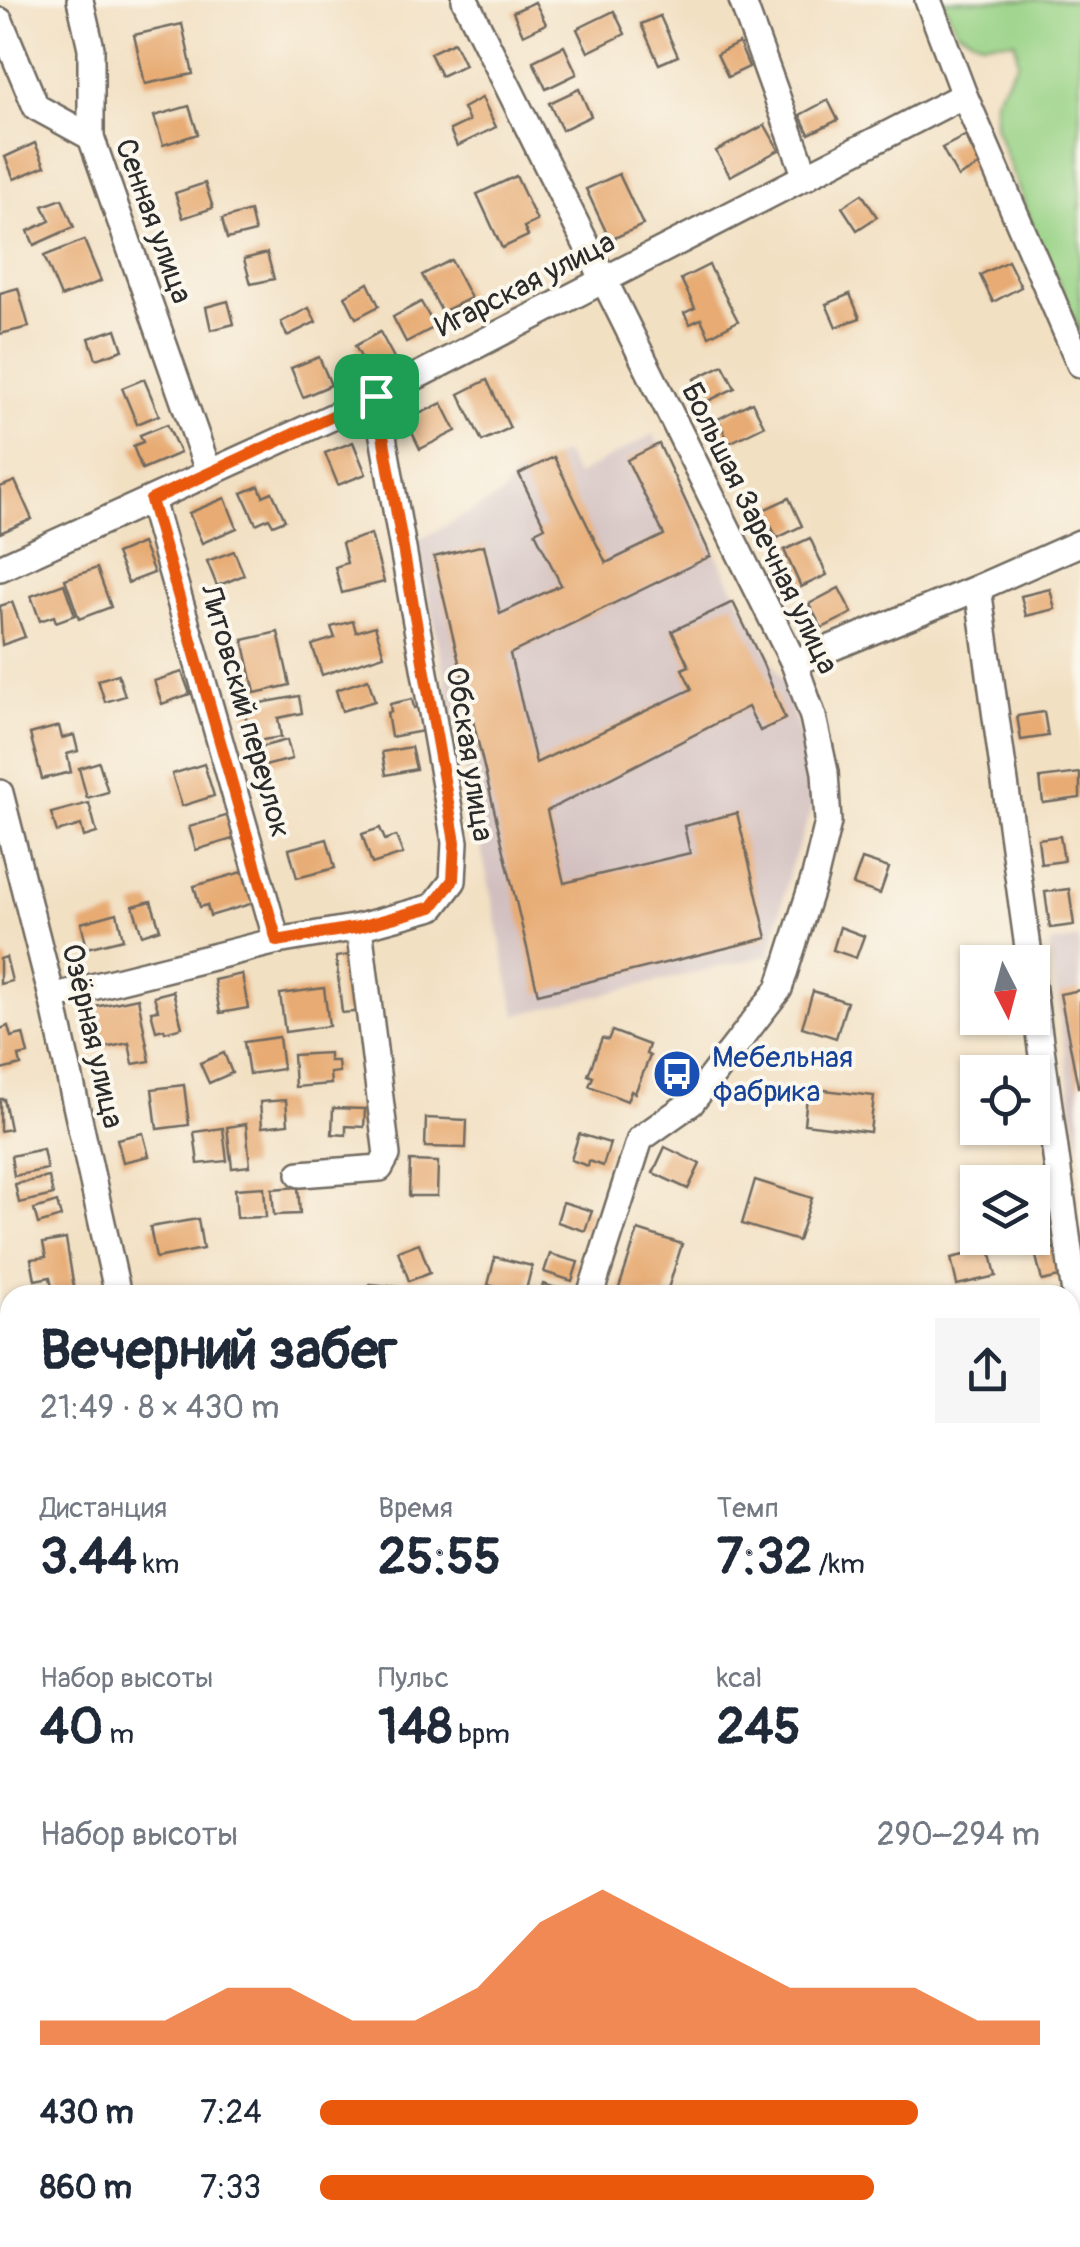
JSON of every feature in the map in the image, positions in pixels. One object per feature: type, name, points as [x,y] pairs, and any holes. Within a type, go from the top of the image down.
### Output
[{"type":"street","points":[[80,0],[91,48],[90,138]]},
{"type":"street","name":"Большая Заречная улица","points":[[465,0],[794,662],[825,772],[828,822],[779,990],[691,1103],[640,1139],[593,1285]]},
{"type":"street","points":[[742,0],[806,177]]},
{"type":"street","points":[[928,0],[964,96],[1080,364]]},
{"type":"street","name":"Сенная улица","points":[[0,21],[36,107],[90,138],[210,473]]},
{"type":"street","name":"Игарская улица","points":[[0,568],[376,396],[964,96]]},
{"type":"street","name":"Обская улица","points":[[52,997],[432,907],[453,880],[455,842],[376,396]]},
{"type":"street","name":"Литовский переулок","points":[[151,500],[277,941]]},
{"type":"street","points":[[794,662],[1080,544]]},
{"type":"street","points":[[978,588],[1028,945]]},
{"type":"street","name":"Озёрная улица","points":[[0,793],[52,997],[116,1285]]},
{"type":"street","points":[[300,1174],[380,1168],[387,1155],[359,927]]},
{"type":"street","points":[[1039,1035],[1074,1285]]},
{"type":"shaded area","points":[[653,434],[784,684],[818,793],[790,869],[770,955],[516,1015],[417,541],[502,495],[514,477],[564,453],[576,476]]},
{"type":"shaded area","points":[[1080,939],[1080,1153],[1050,945]]},
{"type":"green space","points":[[942,0],[1080,0],[1080,336],[1038,241],[995,126],[995,99],[1018,61],[1015,41],[981,42],[957,30]]},
{"type":"building","points":[[535,2],[546,24],[523,35],[513,12]]},
{"type":"building","points":[[614,11],[625,34],[588,52],[577,29]]},
{"type":"building","points":[[660,16],[678,56],[659,64],[641,24]]},
{"type":"building","points":[[182,24],[193,74],[145,84],[134,35]]},
{"type":"building","points":[[454,42],[465,65],[441,76],[430,53]]},
{"type":"building","points":[[739,43],[749,67],[728,77],[717,54]]},
{"type":"building","points":[[564,46],[577,74],[546,89],[533,61]]},
{"type":"building","points":[[579,89],[591,116],[562,130],[549,103]]},
{"type":"building","points":[[482,98],[496,127],[457,146],[450,130],[469,121],[463,108]]},
{"type":"building","points":[[828,100],[838,120],[809,134],[800,115]]},
{"type":"building","points":[[189,106],[198,134],[163,145],[154,116]]},
{"type":"building","points":[[765,125],[779,150],[730,176],[716,151]]},
{"type":"building","points":[[965,136],[980,165],[958,177],[942,148]]},
{"type":"building","points":[[35,143],[45,166],[14,179],[5,157]]},
{"type":"building","points":[[619,174],[643,225],[610,240],[586,189]]},
{"type":"building","points":[[516,176],[537,221],[524,227],[528,236],[502,248],[477,194]]},
{"type":"building","points":[[205,183],[213,208],[183,218],[175,193]]},
{"type":"building","points":[[862,194],[877,217],[857,230],[842,207]]},
{"type":"building","points":[[62,199],[74,227],[34,245],[28,231],[50,221],[43,206]]},
{"type":"building","points":[[250,211],[255,232],[227,239],[222,219]]},
{"type":"building","points":[[84,240],[101,281],[61,297],[44,256]]},
{"type":"building","points":[[267,253],[274,279],[251,284],[244,259]]},
{"type":"building","points":[[451,260],[471,298],[442,312],[422,275]]},
{"type":"building","points":[[1008,261],[1021,287],[993,302],[980,275]]},
{"type":"building","points":[[709,265],[738,321],[709,336],[701,319],[690,324],[684,313],[695,308],[681,279]]},
{"type":"building","points":[[368,283],[379,306],[356,318],[345,296]]},
{"type":"building","points":[[18,288],[29,327],[0,334],[0,293]]},
{"type":"building","points":[[850,294],[860,318],[836,327],[826,304]]},
{"type":"building","points":[[228,301],[234,324],[211,330],[206,307]]},
{"type":"building","points":[[421,302],[435,327],[406,342],[393,317]]},
{"type":"building","points":[[309,308],[316,322],[287,336],[281,322]]},
{"type":"building","points":[[116,329],[123,350],[96,359],[89,338]]},
{"type":"building","points":[[380,332],[394,358],[369,372],[355,346]]},
{"type":"building","points":[[319,357],[331,385],[303,397],[291,368]]},
{"type":"building","points":[[723,365],[735,388],[706,402],[694,379]]},
{"type":"building","points":[[144,379],[159,415],[137,424],[122,388]]},
{"type":"building","points":[[487,380],[510,428],[482,441],[459,394]]},
{"type":"building","points":[[752,402],[764,426],[729,443],[718,419]]},
{"type":"building","points":[[442,403],[456,431],[420,449],[406,420]]},
{"type":"building","points":[[167,424],[180,453],[142,469],[133,446],[143,442],[140,435]]},
{"type":"building","points":[[353,442],[366,474],[338,485],[325,453]]},
{"type":"building","points":[[659,444],[711,556],[510,654],[536,763],[692,689],[682,669],[689,666],[672,631],[733,602],[785,719],[760,731],[748,707],[547,811],[564,883],[690,853],[684,826],[737,813],[767,938],[538,994],[434,557],[484,545],[500,614],[561,585],[535,532],[545,527],[519,474],[554,457],[606,563],[664,535],[627,460]]},
{"type":"building","points":[[15,481],[32,519],[0,533],[0,487]]},
{"type":"building","points":[[259,486],[263,496],[272,492],[285,520],[273,525],[269,518],[256,524],[242,493]]},
{"type":"building","points":[[225,498],[237,528],[202,543],[189,513]]},
{"type":"building","points":[[789,498],[802,526],[777,538],[763,510]]},
{"type":"building","points":[[371,534],[384,582],[342,593],[335,567],[347,563],[342,543]]},
{"type":"building","points":[[810,538],[827,575],[801,587],[784,550]]},
{"type":"building","points":[[142,543],[154,573],[128,583],[116,554]]},
{"type":"building","points":[[234,551],[244,575],[217,586],[207,561]]},
{"type":"building","points":[[97,568],[111,607],[79,619],[65,579]]},
{"type":"building","points":[[64,584],[75,615],[56,622],[54,616],[40,621],[31,596]]},
{"type":"building","points":[[839,588],[852,613],[822,628],[809,604]]},
{"type":"building","points":[[1050,589],[1055,609],[1026,616],[1021,596]]},
{"type":"building","points":[[12,602],[25,637],[2,645],[0,606]]},
{"type":"building","points":[[353,621],[356,632],[375,626],[384,655],[322,675],[312,645],[335,638],[331,627]]},
{"type":"building","points":[[278,632],[290,685],[255,693],[243,640]]},
{"type":"building","points":[[182,672],[190,694],[162,704],[154,681]]},
{"type":"building","points":[[118,674],[125,696],[105,702],[98,680]]},
{"type":"building","points":[[368,679],[375,701],[342,711],[336,690]]},
{"type":"building","points":[[299,696],[302,713],[278,718],[281,737],[250,742],[244,706]]},
{"type":"building","points":[[412,699],[414,708],[418,707],[423,731],[391,737],[387,713],[391,712],[390,704]]},
{"type":"building","points":[[1044,712],[1048,736],[1021,740],[1017,716]]},
{"type":"building","points":[[59,726],[62,738],[74,735],[78,751],[67,754],[71,772],[42,779],[30,734]]},
{"type":"building","points":[[287,740],[292,759],[261,767],[257,748]]},
{"type":"building","points":[[411,747],[416,769],[386,775],[382,752]]},
{"type":"building","points":[[99,762],[108,792],[87,798],[79,768]]},
{"type":"building","points":[[204,764],[214,796],[182,806],[172,774]]},
{"type":"building","points":[[1080,773],[1080,798],[1043,803],[1040,778]]},
{"type":"building","points":[[89,803],[97,833],[84,837],[81,825],[57,832],[51,813]]},
{"type":"building","points":[[229,815],[236,838],[196,850],[189,827]]},
{"type":"building","points":[[380,828],[385,840],[396,836],[403,854],[372,864],[362,834]]},
{"type":"building","points":[[1060,836],[1064,861],[1041,864],[1038,839]]},
{"type":"building","points":[[327,839],[335,868],[297,878],[289,849]]},
{"type":"building","points":[[862,859],[889,868],[880,894],[853,885]]},
{"type":"building","points":[[245,871],[254,903],[210,916],[207,905],[200,907],[194,886]]},
{"type":"building","points":[[1069,889],[1074,925],[1050,928],[1045,892]]},
{"type":"building","points":[[151,901],[160,929],[142,935],[133,906]]},
{"type":"building","points":[[117,913],[123,939],[87,948],[81,923]]},
{"type":"building","points":[[840,927],[864,936],[856,958],[833,950]]},
{"type":"building","points":[[357,954],[364,1011],[342,1013],[336,957]]},
{"type":"building","points":[[6,957],[12,981],[0,984],[0,959]]},
{"type":"building","points":[[242,974],[248,1008],[220,1013],[214,980]]},
{"type":"building","points":[[324,988],[329,1026],[285,1032],[280,994]]},
{"type":"building","points":[[1080,990],[1080,1086],[1078,1087],[1060,994]]},
{"type":"building","points":[[173,991],[182,1027],[156,1031],[151,1011],[158,1010],[154,996]]},
{"type":"building","points":[[813,991],[847,1002],[836,1038],[802,1027]]},
{"type":"building","points":[[138,998],[150,1061],[133,1064],[129,1043],[104,1048],[95,1007]]},
{"type":"building","points":[[8,1026],[11,1037],[23,1034],[28,1054],[19,1056],[21,1065],[1,1070],[0,1029]]},
{"type":"building","points":[[612,1031],[649,1045],[646,1054],[650,1056],[635,1093],[631,1091],[627,1101],[589,1086],[593,1077],[588,1075],[602,1038],[608,1040]]},
{"type":"building","points":[[279,1037],[283,1069],[249,1074],[244,1042]]},
{"type":"building","points":[[224,1053],[232,1073],[209,1083],[200,1063]]},
{"type":"building","points":[[329,1053],[329,1061],[338,1061],[339,1072],[330,1073],[331,1084],[295,1087],[293,1055]]},
{"type":"building","points":[[184,1085],[189,1125],[157,1129],[152,1089]]},
{"type":"building","points":[[808,1088],[874,1096],[870,1132],[804,1124]]},
{"type":"building","points":[[0,1099],[4,1099],[10,1129],[0,1131]]},
{"type":"building","points":[[286,1100],[288,1124],[262,1127],[260,1102]]},
{"type":"building","points":[[333,1108],[365,1109],[364,1127],[346,1126],[346,1135],[332,1134]]},
{"type":"building","points":[[426,1118],[467,1120],[466,1148],[425,1147]]},
{"type":"building","points":[[246,1124],[250,1166],[232,1168],[227,1127]]},
{"type":"building","points":[[223,1128],[227,1161],[198,1164],[194,1132]]},
{"type":"building","points":[[143,1133],[149,1156],[123,1162],[117,1139]]},
{"type":"building","points":[[579,1134],[610,1143],[603,1166],[571,1160]]},
{"type":"building","points":[[665,1147],[700,1164],[688,1189],[653,1173]]},
{"type":"building","points":[[43,1149],[47,1169],[14,1176],[11,1156]]},
{"type":"building","points":[[410,1161],[438,1162],[437,1196],[409,1196]]},
{"type":"building","points":[[49,1177],[53,1195],[19,1203],[15,1184]]},
{"type":"building","points":[[755,1180],[812,1198],[798,1241],[742,1224]]},
{"type":"building","points":[[264,1187],[266,1217],[237,1218],[235,1189]]},
{"type":"building","points":[[298,1187],[300,1214],[274,1215],[272,1189]]},
{"type":"building","points":[[57,1202],[61,1217],[38,1224],[34,1209]]},
{"type":"building","points":[[563,1202],[592,1211],[585,1231],[557,1222]]},
{"type":"building","points":[[198,1219],[203,1249],[156,1258],[150,1227]]},
{"type":"building","points":[[638,1230],[682,1244],[669,1285],[620,1285]]},
{"type":"building","points":[[66,1239],[74,1285],[52,1285],[50,1277],[35,1280],[31,1259],[46,1257],[43,1243]]},
{"type":"building","points":[[419,1243],[430,1273],[409,1281],[398,1251]]},
{"type":"building","points":[[1056,1248],[1063,1276],[1042,1281],[1036,1255],[1050,1255],[1050,1249]]},
{"type":"building","points":[[550,1254],[578,1262],[572,1281],[544,1272]]},
{"type":"building","points":[[991,1255],[996,1276],[957,1285],[951,1258]]},
{"type":"building","points":[[495,1257],[532,1266],[527,1285],[488,1285]]},
{"type":"place","name":"Мебельная фабрика","points":[[677,1074]]},
{"type":"route","points":[[376,396],[455,842],[453,880],[432,907],[359,927],[277,941],[151,500],[376,396]]}]
